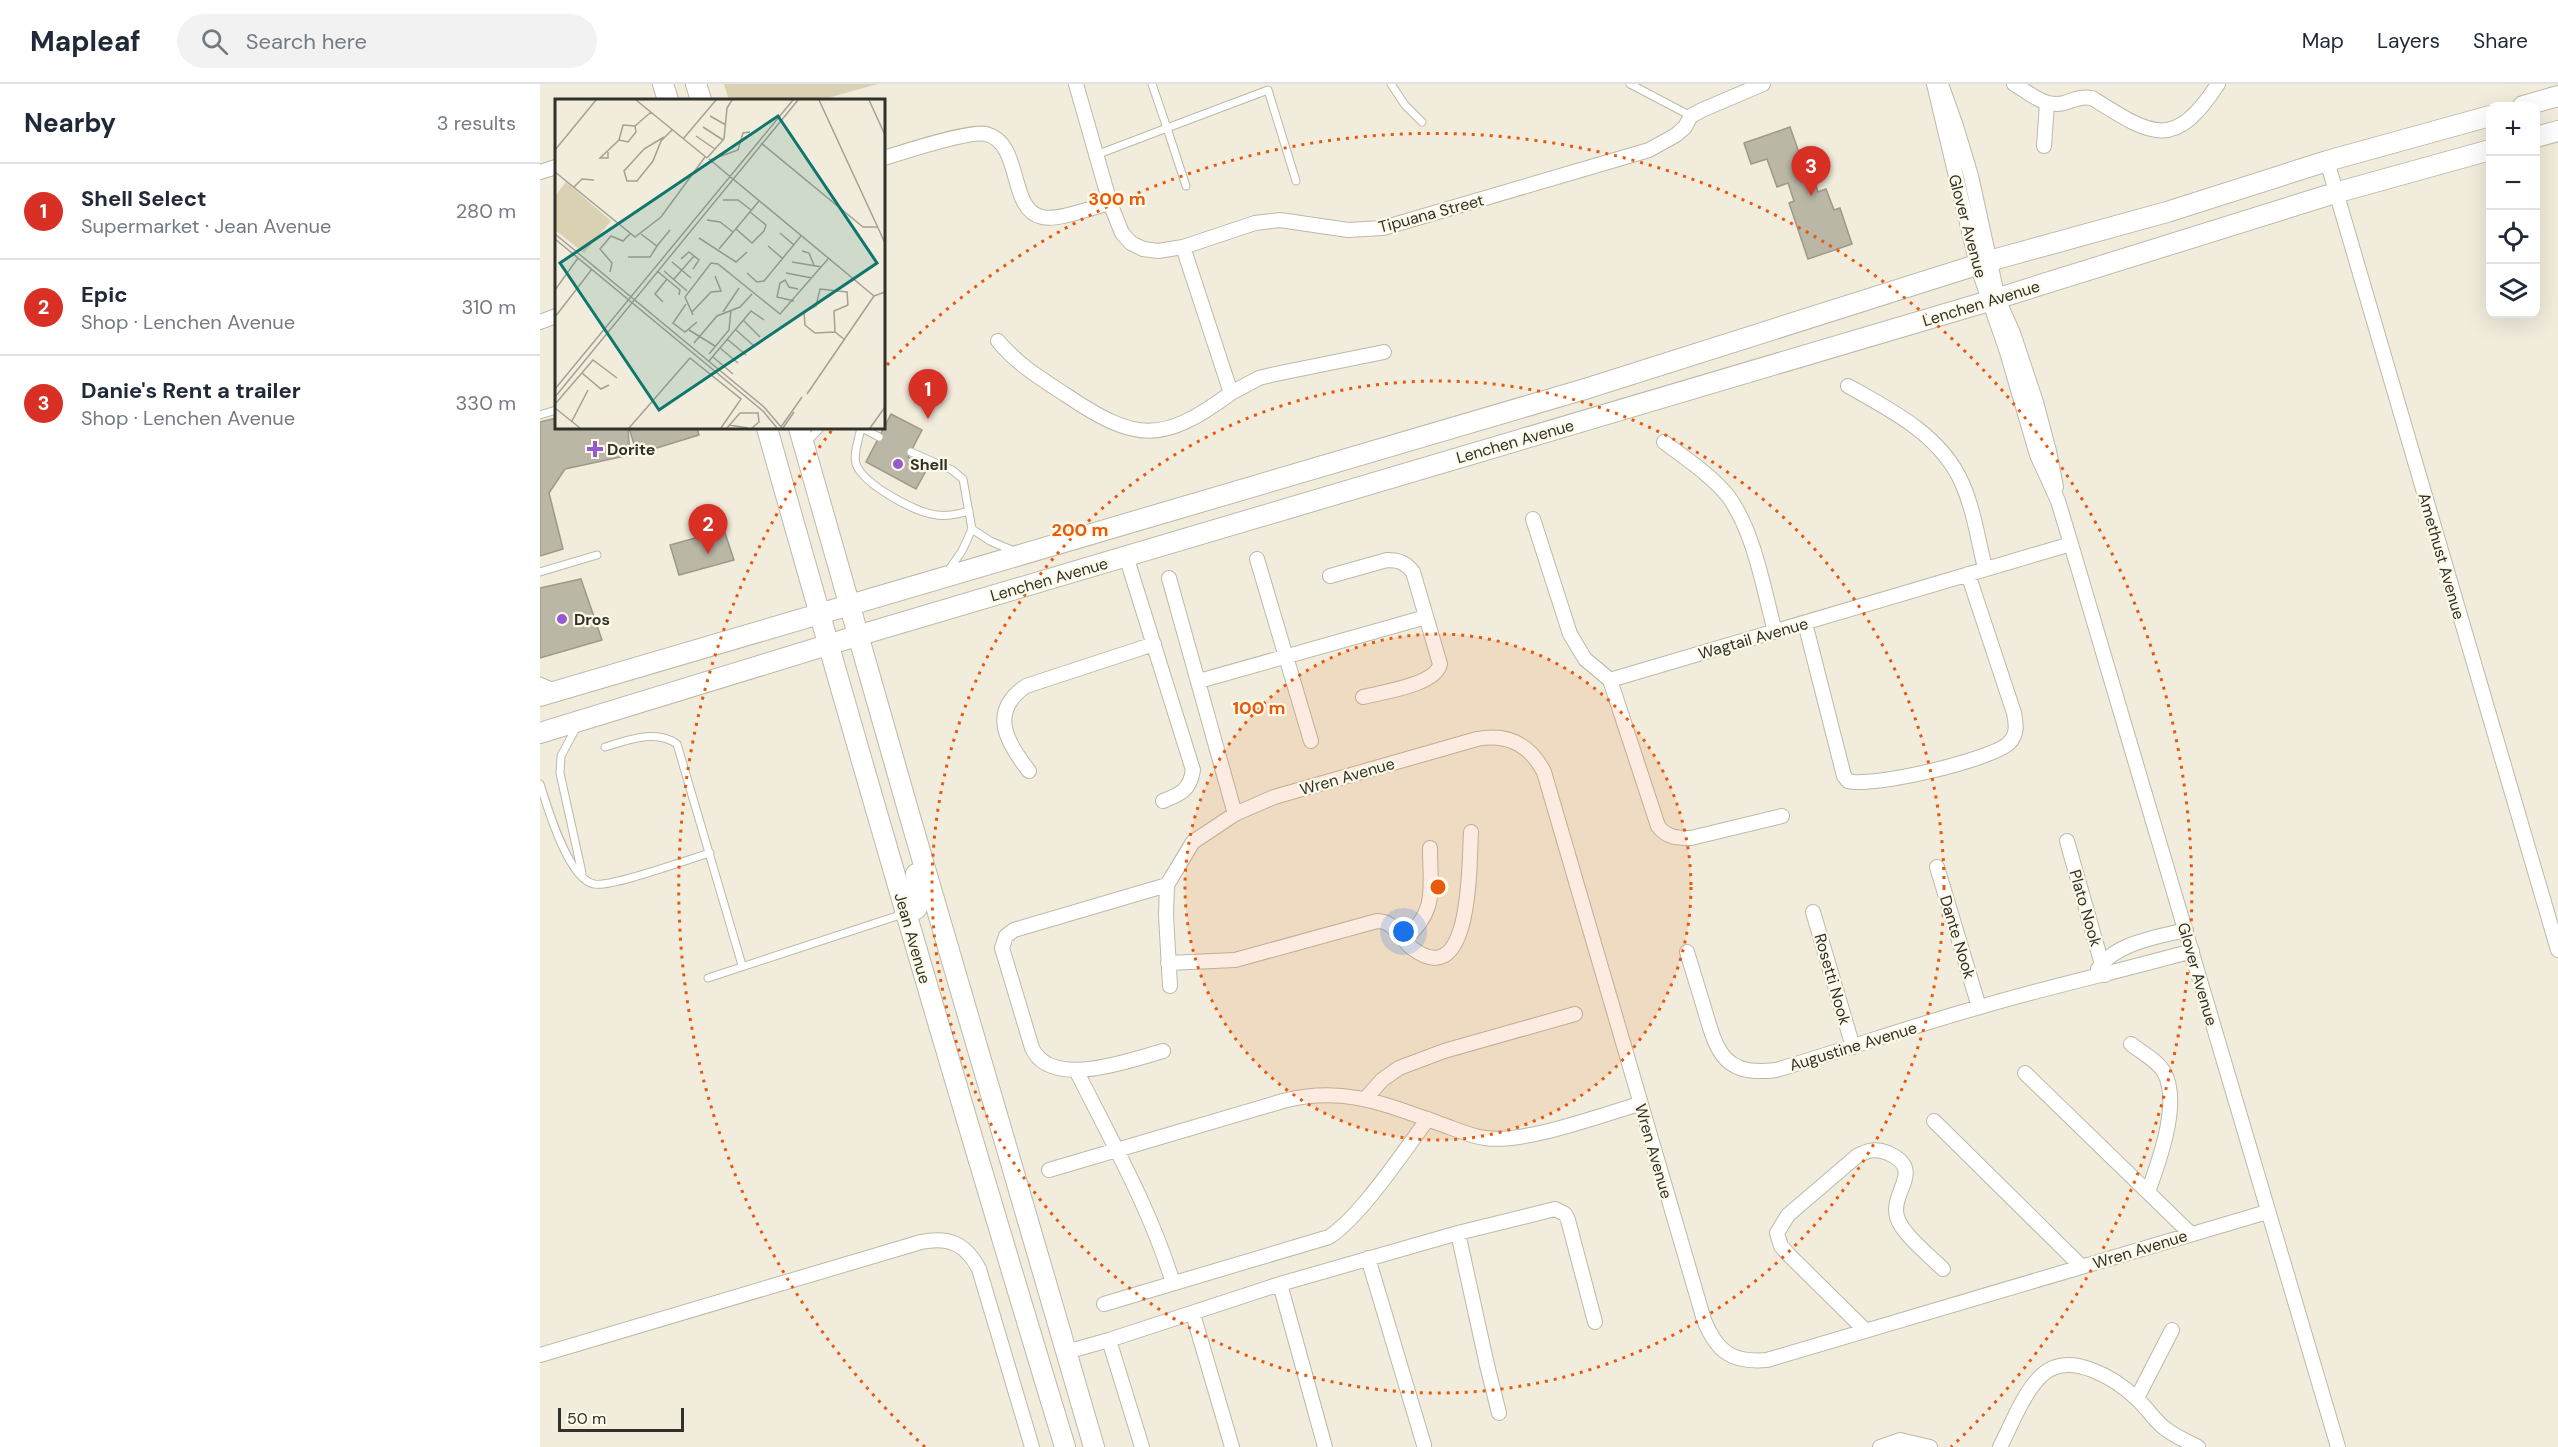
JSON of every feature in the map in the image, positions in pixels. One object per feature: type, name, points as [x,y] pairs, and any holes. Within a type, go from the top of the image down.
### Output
[{"type":"main road","points":[[663,84],[668,99]]},
{"type":"main road","points":[[696,84],[701,99]]},
{"type":"main road","points":[[2537,102],[2558,96]]},
{"type":"main road","name":"Lenchen Avenue","points":[[540,696],[1585,388],[1983,263],[2167,212],[2327,161],[2486,117]]},
{"type":"main road","points":[[2540,136],[2558,131]]},
{"type":"main road","name":"Lenchen Avenue","points":[[540,733],[860,635],[1993,300],[2335,193],[2486,151]]},
{"type":"main road","name":"Jean Avenue","points":[[767,429],[963,1113],[1065,1447]]},
{"type":"main road","name":"Jean Avenue","points":[[802,436],[910,817],[1094,1447]]},
{"type":"main road","points":[[905,913],[919,906],[921,897],[906,842],[906,827],[910,817]]},
{"type":"street","name":"Tipuana Street","points":[[1076,84],[1110,203],[1122,233],[1131,243],[1143,249],[1158,251],[1183,247],[1255,223],[1273,220],[1296,221],[1348,230],[1383,228],[1649,150],[1676,135],[1685,127],[1691,116],[1763,84]]},
{"type":"street","name":"Glover Avenue","points":[[1934,84],[1993,300],[2013,333],[2036,402],[2049,451],[2058,501],[2338,1447]]},
{"type":"street","name":"Glover Avenue","points":[[1941,84],[1964,151],[1983,263]]},
{"type":"street","points":[[2014,84],[2046,104],[2064,103],[2086,97],[2140,127],[2166,130],[2195,117],[2217,84]]},
{"type":"street","points":[[2044,146],[2046,104]]},
{"type":"street","points":[[885,158],[967,134],[987,134],[1003,145],[1023,200],[1043,218],[1110,203]]},
{"type":"street","name":"Amethust Avenue","points":[[2327,161],[2558,950]]},
{"type":"street","points":[[540,172],[555,167]]},
{"type":"street","points":[[1183,247],[1231,393]]},
{"type":"street","points":[[540,322],[555,316]]},
{"type":"street","points":[[998,341],[1019,364],[1083,407],[1101,418],[1139,431],[1155,431],[1187,423],[1253,381],[1384,352]]},
{"type":"street","points":[[1848,386],[1913,425],[1941,451],[1958,475],[1969,502],[1984,568]]},
{"type":"street","points":[[1664,442],[1709,476],[1735,508],[1752,551],[1775,632]]},
{"type":"street","points":[[1533,519],[1570,634],[1585,659],[1610,680],[1658,826],[1663,832],[1678,838],[1691,838],[1782,816]]},
{"type":"street","name":"Wagtail Avenue","points":[[1610,680],[2071,543]]},
{"type":"street","points":[[1126,556],[1193,770],[1191,783],[1183,793],[1163,801]]},
{"type":"street","points":[[1257,559],[1311,741]]},
{"type":"street","points":[[1330,576],[1387,560],[1403,562],[1413,572],[1440,664],[1437,672],[1411,685],[1363,697]]},
{"type":"street","points":[[1805,623],[1844,776],[1848,782],[1878,781],[1967,762],[2004,747],[2014,736],[2016,727],[2014,713],[1968,574]]},
{"type":"street","points":[[1169,578],[1235,814]]},
{"type":"street","points":[[1199,681],[1426,617]]},
{"type":"street","points":[[1029,771],[1011,747],[1005,730],[1007,708],[1014,695],[1026,686],[1154,644]]},
{"type":"street","name":"Wren Avenue","points":[[1167,885],[1193,842],[1235,814],[1274,797],[1477,739],[1502,737],[1526,747],[1537,758],[1554,802],[1704,1320],[1719,1347],[1737,1359],[1767,1360],[2267,1212]]},
{"type":"street","points":[[1168,963],[1235,960],[1377,921],[1389,923],[1413,948],[1433,957],[1451,951],[1457,942],[1465,918],[1472,832]]},
{"type":"street","name":"Plato Nook","points":[[2067,841],[2100,971]]},
{"type":"street","points":[[1404,940],[1424,919],[1430,905],[1430,848]]},
{"type":"street","name":"Dante Nook","points":[[1937,867],[1979,1007]]},
{"type":"street","points":[[1163,1051],[1092,1070],[1051,1066],[1035,1056],[1003,957],[1003,941],[1014,930],[1033,923],[1167,885],[1166,915],[1170,986]]},
{"type":"street","name":"Rosetti Nook","points":[[1813,912],[1853,1047]]},
{"type":"street","name":"Augustine Avenue","points":[[2100,971],[2119,951],[2186,930]]},
{"type":"street","name":"Augustine Avenue","points":[[1687,952],[1718,1051],[1733,1066],[1761,1072],[1776,1070],[2100,971],[2192,951]]},
{"type":"street","points":[[1366,1098],[1382,1080],[1399,1068],[1444,1051],[1575,1014]]},
{"type":"street","points":[[2131,1044],[2163,1070],[2170,1095],[2162,1149],[2148,1192]]},
{"type":"street","points":[[1076,1070],[1147,1211],[1173,1283]]},
{"type":"street","points":[[2025,1073],[2191,1234]]},
{"type":"street","points":[[1049,1170],[1296,1098],[1329,1094],[1366,1098],[1484,1138],[1499,1139],[1541,1132],[1640,1104]]},
{"type":"street","points":[[1104,1304],[1329,1237],[1337,1232],[1358,1209],[1428,1119]]},
{"type":"street","points":[[1934,1121],[2082,1267]]},
{"type":"street","points":[[1865,1330],[1789,1255],[1781,1246],[1777,1233],[1788,1215],[1857,1156],[1865,1151],[1879,1150],[1901,1161],[1906,1169],[1906,1176],[1897,1201],[1898,1218],[1902,1227],[1943,1269]]},
{"type":"street","points":[[1066,1352],[1193,1314],[1280,1284],[1550,1209],[1560,1211],[1568,1220],[1595,1322]]},
{"type":"street","points":[[1458,1233],[1486,1365],[1500,1413]]},
{"type":"street","points":[[540,1355],[921,1242],[946,1239],[964,1246],[980,1269],[1032,1447]]},
{"type":"street","points":[[1368,1258],[1424,1445]]},
{"type":"street","points":[[1280,1284],[1325,1447]]},
{"type":"street","points":[[1193,1314],[1232,1447]]},
{"type":"street","points":[[2137,1398],[2172,1330]]},
{"type":"street","points":[[1109,1340],[1142,1447]]},
{"type":"street","points":[[2000,1447],[2040,1377],[2057,1366],[2081,1367],[2094,1371],[2137,1398],[2163,1427],[2198,1447]]},
{"type":"street","points":[[1880,1447],[1900,1440],[1930,1447]]},
{"type":"lane","points":[[1152,84],[1186,186]]},
{"type":"lane","points":[[1391,84],[1404,105],[1422,122]]},
{"type":"lane","points":[[1630,84],[1691,116]]},
{"type":"lane","points":[[1096,155],[1267,87],[1296,181]]},
{"type":"lane","points":[[540,415],[555,410]]},
{"type":"lane","points":[[802,436],[818,429]]},
{"type":"lane","points":[[862,429],[856,464],[863,474],[881,489],[924,513],[948,516],[969,511]]},
{"type":"lane","points":[[864,429],[879,437]]},
{"type":"lane","points":[[911,452],[959,474],[963,480],[972,529],[962,551],[944,578]]},
{"type":"lane","points":[[972,529],[1001,547],[1024,554]]},
{"type":"lane","points":[[540,572],[597,555]]},
{"type":"lane","points":[[540,681],[561,690]]},
{"type":"lane","points":[[580,721],[561,756],[560,773],[582,876]]},
{"type":"lane","points":[[605,747],[656,736],[670,739],[677,744],[742,965]]},
{"type":"lane","points":[[540,784],[565,852],[582,876],[591,884],[602,884],[710,853]]},
{"type":"lane","points":[[708,978],[905,913]]},
{"type":"shaded area","points":[[724,84],[878,84],[824,99],[729,99]]},
{"type":"building","points":[[1790,127],[1811,187],[1816,186],[1818,192],[1826,189],[1834,210],[1840,208],[1852,244],[1808,259],[1789,203],[1794,201],[1788,183],[1777,187],[1767,159],[1751,164],[1744,143]]},
{"type":"building","points":[[891,414],[922,430],[908,457],[928,467],[916,489],[866,462]]},
{"type":"building","points":[[555,418],[555,429],[628,429],[630,455],[565,469],[549,493],[563,549],[540,556],[540,422]]},
{"type":"building","points":[[629,429],[697,429],[699,435],[637,454]]},
{"type":"building","points":[[724,530],[734,560],[679,575],[670,545]]},
{"type":"building","points":[[581,579],[602,640],[540,658],[540,588]]},
{"type":"place","name":"Danie's Rent a trailer","points":[[1811,196]]},
{"type":"place","name":"Shell Select","points":[[928,419]]},
{"type":"place","name":"Dorite","points":[[595,449]]},
{"type":"place","name":"Shell","points":[[898,464]]},
{"type":"place","name":"Epic","points":[[708,554]]},
{"type":"place","name":"Dros","points":[[562,619]]}]
